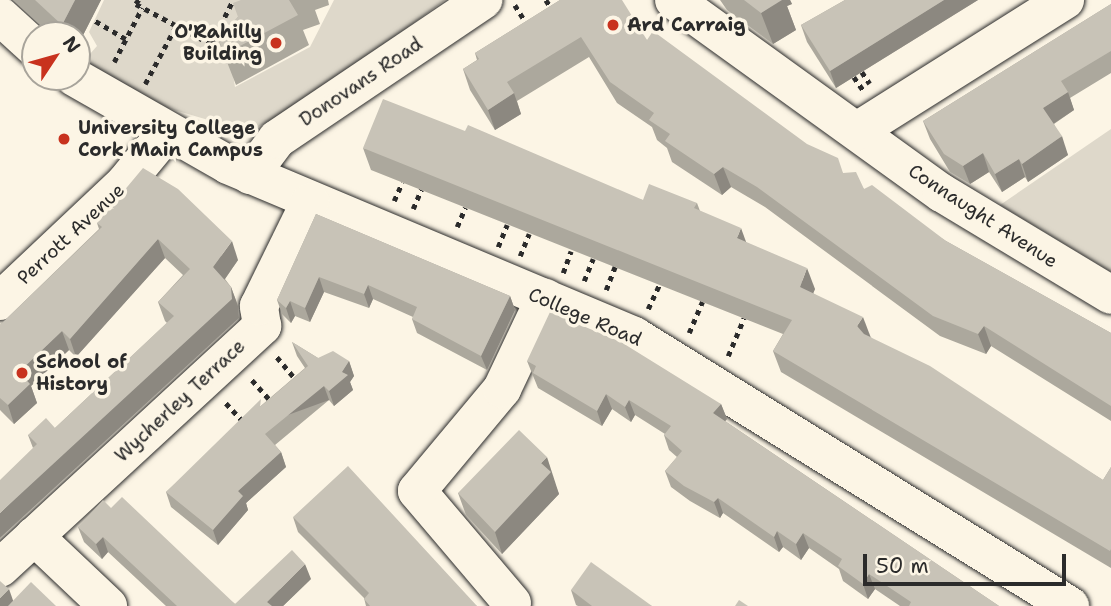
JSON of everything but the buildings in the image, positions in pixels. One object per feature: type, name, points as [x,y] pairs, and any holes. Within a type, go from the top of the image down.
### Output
[{"type":"street","name":"Donovans Road","points":[[250,175],[277,139],[483,0]]},
{"type":"street","name":"Connaught Avenue","points":[[674,0],[954,200],[1111,295]]},
{"type":"street","points":[[858,131],[1065,0]]},
{"type":"street","points":[[0,16],[21,35]]},
{"type":"street","name":"College Road","points":[[92,74],[167,132],[250,175],[545,298],[670,356],[1070,606]]},
{"type":"street","name":"Perrott Avenue","points":[[0,300],[125,183],[167,132]]},
{"type":"street","name":"Wycherley Terrace","points":[[0,568],[261,326],[259,306],[310,202]]},
{"type":"street","points":[[512,603],[417,491],[502,389],[545,298]]},
{"type":"street","points":[[34,536],[108,606]]},
{"type":"path","points":[[139,0],[142,8],[211,44],[233,0]]},
{"type":"path","points":[[546,0],[556,16]]},
{"type":"path","points":[[512,1],[531,30]]},
{"type":"path","points":[[92,74],[126,39],[142,8]]},
{"type":"path","points":[[80,10],[126,39]]},
{"type":"path","points":[[150,75],[176,26]]},
{"type":"path","points":[[683,348],[702,302]]},
{"type":"path","points":[[726,361],[744,318]]},
{"type":"path","points":[[277,357],[297,381]]},
{"type":"path","points":[[251,380],[276,407]]},
{"type":"path","points":[[225,403],[247,425]]},
{"type":"shaded area","points":[[104,0],[262,0],[230,56],[235,87],[310,47],[334,0],[445,0],[318,93],[249,132],[154,104],[91,68],[91,53],[97,46],[91,36],[91,28]]},
{"type":"shaded area","points":[[1111,129],[1111,272],[1000,205]]},
{"type":"place","name":"Ard Carraig","points":[[613,25]]},
{"type":"place","name":"O'Rahilly Building","points":[[276,43]]},
{"type":"place","name":"University College Cork Main Campus","points":[[64,139]]},
{"type":"place","name":"School of History","points":[[22,373]]}]
